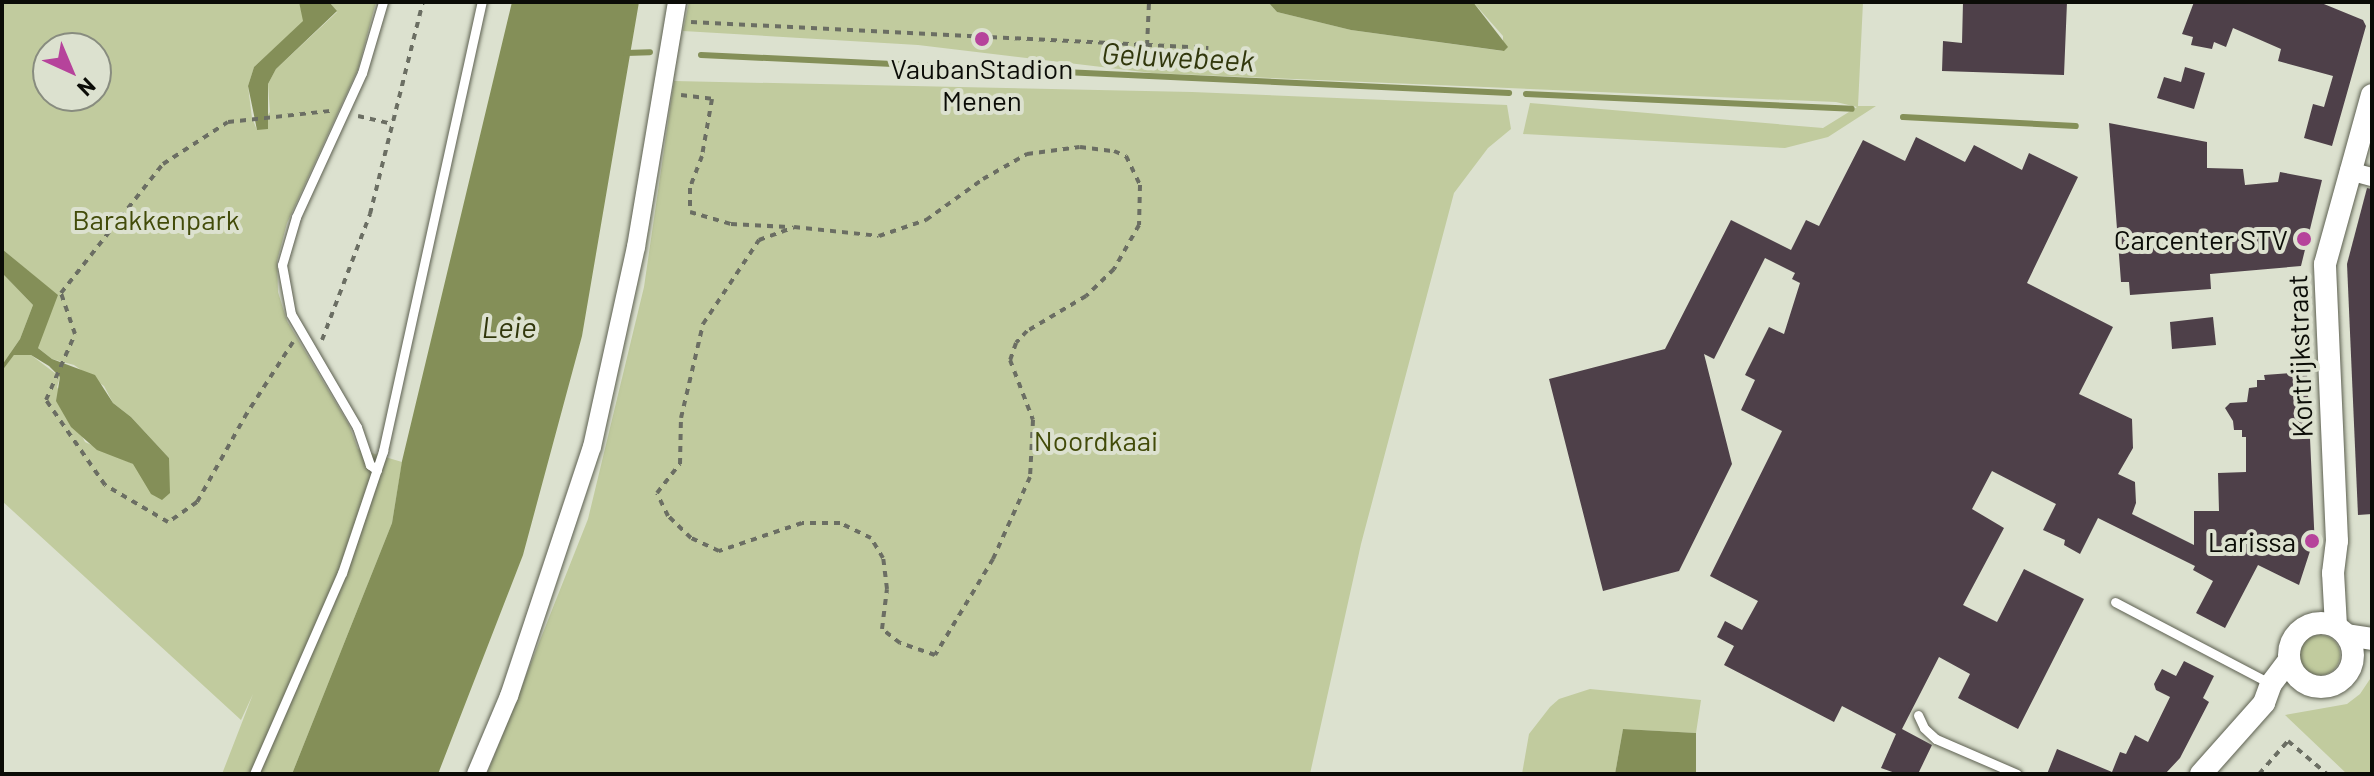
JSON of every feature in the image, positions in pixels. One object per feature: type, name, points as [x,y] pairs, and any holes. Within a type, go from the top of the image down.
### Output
[{"type":"street","points":[[476,774],[509,696],[592,447],[616,348],[677,2]]},
{"type":"street","name":"Kortrijkstraat","points":[[2313,623],[2333,573],[2337,541],[2325,264],[2372,95]]},
{"type":"street","points":[[2349,171],[2372,177]]},
{"type":"street","name":"Kortrijkstraat","points":[[2333,573],[2342,631]]},
{"type":"street","points":[[2201,774],[2268,694],[2289,660],[2295,635],[2313,623],[2372,639]]},
{"type":"street","points":[[2268,694],[2305,684],[2329,686],[2340,680],[2362,660],[2342,631]]},
{"type":"street","points":[[2289,660],[2294,674],[2305,684]]},
{"type":"lane","points":[[377,470],[370,465],[357,427],[291,314],[284,290],[284,250],[362,73],[383,2]]},
{"type":"lane","points":[[254,774],[342,573],[377,470],[482,2]]},
{"type":"lane","points":[[2115,602],[2268,694]]},
{"type":"lane","points":[[1918,715],[1924,728],[1936,739],[2017,774]]},
{"type":"path","points":[[315,358],[370,214],[423,2]]},
{"type":"path","points":[[1147,46],[1149,2]]},
{"type":"path","points":[[673,26],[1208,48]]},
{"type":"path","points":[[663,87],[712,99],[702,156],[690,188],[690,212],[731,224],[794,227],[879,236],[926,220],[983,179],[1027,154],[1080,147],[1114,151],[1126,156],[1140,185],[1139,225],[1114,269],[1086,296],[1027,331],[1016,343],[1010,360],[1033,420],[1030,477],[993,559],[935,655],[900,643],[882,629],[887,589],[883,558],[871,538],[840,523],[802,523],[719,551],[691,538],[668,516],[657,493],[680,464],[681,418],[703,324],[759,240],[794,227]]},
{"type":"path","points":[[295,340],[247,413],[197,502],[168,522],[105,485],[46,400],[75,334],[61,293],[163,164],[228,122],[332,111]]},
{"type":"path","points":[[374,121],[392,124]]},
{"type":"path","points":[[2259,774],[2288,741],[2327,774]]},
{"type":"green space","name":"Barakkenpark","points":[[2,2],[299,2],[304,21],[254,67],[248,86],[252,118],[257,130],[270,112],[268,84],[276,69],[337,12],[329,2],[376,2],[358,69],[287,223],[277,261],[278,292],[287,321],[349,425],[358,449],[402,462],[392,523],[292,774],[222,774],[253,694],[241,720],[2,501],[2,371],[14,355],[31,355],[60,377],[57,387],[85,442],[133,464],[169,458],[131,417],[113,403],[104,386],[74,365],[52,359],[37,347],[57,295],[2,249]]},
{"type":"green space","points":[[689,2],[1268,2],[1277,12],[1351,30],[1503,51],[1503,36],[1473,2],[1863,2],[1858,106],[1876,106],[1828,137],[1785,148],[1523,134],[1530,103],[1823,128],[1857,107],[1836,102],[1152,73],[918,45],[683,31]]},
{"type":"green space","name":"Noordkaai","points":[[674,81],[1192,92],[1507,105],[1511,129],[1488,148],[1454,193],[1361,544],[1310,774],[487,774],[588,519],[644,287]]},
{"type":"green space","points":[[2,273],[33,305],[20,339],[2,365]]},
{"type":"green space","points":[[2320,635],[2334,641],[2340,655],[2334,669],[2320,675],[2306,669],[2300,655],[2306,641]]},
{"type":"green space","points":[[2372,676],[2372,774],[2347,774],[2285,715],[2347,704],[2360,694]]},
{"type":"green space","points":[[1590,689],[1701,700],[1696,733],[1623,729],[1615,774],[1522,774],[1529,734],[1550,707],[1559,699]]},
{"type":"water","points":[[299,2],[329,2],[337,11],[276,69],[268,84],[268,129],[257,130],[248,86],[254,67],[303,21]]},
{"type":"water","name":"Leie","points":[[512,2],[639,2],[582,336],[523,555],[438,774],[292,774],[392,523],[402,461]]},
{"type":"water","points":[[1268,2],[1473,2],[1508,47],[1504,51],[1351,30],[1277,12]]},
{"type":"water","points":[[2,249],[58,295],[38,348],[52,359],[95,375],[113,403],[131,417],[169,458],[170,493],[162,500],[151,494],[133,464],[97,450],[71,427],[56,401],[60,377],[49,366],[31,355],[14,355],[2,371],[2,365],[20,339],[33,305],[2,273]]},
{"type":"water","points":[[1623,729],[1696,733],[1696,774],[1615,774]]},
{"type":"building","points":[[1963,2],[2067,2],[2064,75],[1942,71],[1943,41],[1962,43]]},
{"type":"building","points":[[2194,2],[2319,2],[2363,20],[2366,26],[2332,146],[2304,138],[2313,104],[2324,107],[2333,76],[2278,61],[2281,49],[2233,28],[2226,47],[2214,42],[2212,49],[2191,45],[2193,37],[2182,34]]},
{"type":"building","points":[[2185,67],[2205,73],[2194,109],[2157,98],[2164,77],[2181,82]]},
{"type":"building","points":[[2109,123],[2207,142],[2207,168],[2243,169],[2245,185],[2278,182],[2280,172],[2322,180],[2301,266],[2210,274],[2211,289],[2130,295],[2129,282],[2121,282]]},
{"type":"building","points":[[1916,137],[1965,162],[1974,145],[2022,170],[2029,153],[2078,177],[2027,283],[2113,327],[2079,394],[2132,419],[2133,448],[2118,474],[2135,482],[2136,503],[2132,514],[2194,545],[2194,511],[2219,511],[2218,473],[2246,472],[2246,437],[2242,437],[2242,430],[2234,430],[2233,421],[2225,408],[2230,403],[2247,402],[2249,388],[2257,387],[2257,380],[2265,380],[2264,375],[2307,372],[2315,548],[2311,548],[2299,585],[2258,565],[2225,628],[2196,613],[2213,581],[2193,570],[2195,566],[2098,518],[2080,554],[2064,545],[2065,540],[2043,530],[2056,504],[1992,471],[1972,509],[2004,528],[1963,605],[1997,622],[2024,569],[2084,599],[2018,729],[1958,698],[1970,674],[1939,657],[1902,729],[1932,745],[1918,774],[1898,774],[1881,768],[1896,734],[1842,706],[1834,722],[1724,665],[1734,646],[1717,637],[1725,621],[1742,630],[1758,601],[1710,576],[1782,431],[1741,410],[1755,380],[1745,375],[1769,327],[1784,334],[1800,283],[1792,279],[1795,273],[1765,258],[1714,359],[1704,354],[1732,464],[1679,571],[1603,591],[1549,379],[1665,349],[1731,220],[1791,250],[1806,220],[1819,226],[1863,140],[1905,161]]},
{"type":"building","points":[[2367,188],[2372,189],[2372,514],[2358,515],[2347,264]]},
{"type":"building","points":[[2213,317],[2216,345],[2172,349],[2170,322]]},
{"type":"building","points":[[2184,661],[2214,676],[2203,698],[2209,702],[2180,758],[2165,774],[2047,774],[2057,749],[2112,772],[2120,752],[2126,754],[2135,735],[2148,742],[2170,697],[2156,690],[2154,684],[2162,669],[2176,676]]},
{"type":"waterway","name":"Geluwebeek","points":[[626,53],[650,52]]},
{"type":"waterway","name":"Geluwebeek","points":[[701,55],[1509,93]]},
{"type":"waterway","name":"Geluwebeek","points":[[1526,94],[1852,109]]},
{"type":"waterway","name":"Geluwebeek","points":[[1903,117],[2076,126]]},
{"type":"place","name":"VaubanStadion Menen","points":[[982,39]]},
{"type":"place","name":"Carcenter STV","points":[[2304,239]]},
{"type":"place","name":"Larissa","points":[[2312,541]]}]
